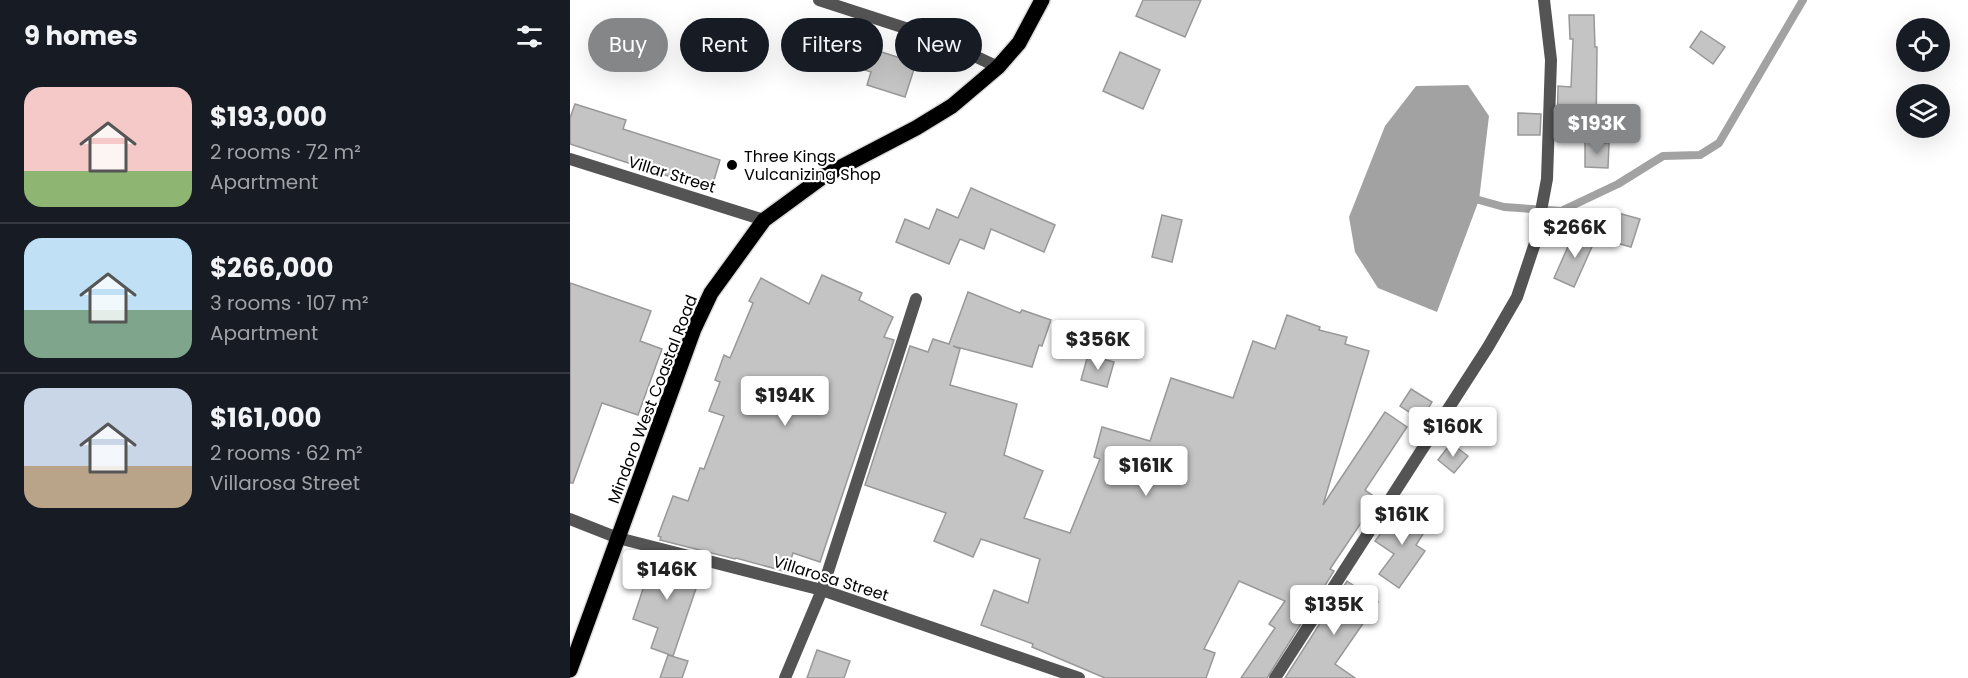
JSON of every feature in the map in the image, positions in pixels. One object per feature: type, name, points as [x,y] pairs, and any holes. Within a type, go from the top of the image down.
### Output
[{"type":"main road","name":"Mindoro West Coastal Road","points":[[570,670],[694,329],[711,293],[765,220],[824,176],[952,106],[998,67],[1019,43],[1042,0]]},
{"type":"street","points":[[819,0],[936,38],[998,67]]},
{"type":"street","points":[[1275,678],[1488,347],[1517,297],[1535,243],[1547,179],[1551,60],[1544,0]]},
{"type":"street","name":"Villar Street","points":[[570,159],[765,220]]},
{"type":"street","points":[[785,678],[822,590],[916,299]]},
{"type":"street","name":"Villarosa Street","points":[[570,519],[618,538],[822,590],[1079,678]]},
{"type":"shaded area","points":[[1468,85],[1489,116],[1479,200],[1437,312],[1378,288],[1355,252],[1349,217],[1385,126],[1416,86]]},
{"type":"building","points":[[1143,0],[1201,0],[1185,37],[1136,16]]},
{"type":"building","points":[[1569,15],[1594,15],[1595,47],[1597,47],[1596,137],[1557,136],[1558,86],[1571,87],[1573,39],[1570,39]]},
{"type":"building","points":[[1701,31],[1725,47],[1713,64],[1690,47]]},
{"type":"building","points":[[883,52],[895,56],[895,72],[913,72],[905,97],[867,85],[871,72],[883,72]]},
{"type":"building","points":[[1120,52],[1160,70],[1143,109],[1103,91]]},
{"type":"building","points":[[575,104],[626,120],[623,129],[720,160],[711,190],[570,144],[570,118]]},
{"type":"building","points":[[1518,113],[1541,114],[1540,135],[1518,135]]},
{"type":"building","points":[[1585,142],[1609,143],[1608,168],[1585,167]]},
{"type":"building","points":[[971,188],[1055,225],[1044,252],[991,229],[984,249],[960,239],[949,264],[896,242],[905,219],[929,229],[937,209],[958,218]]},
{"type":"building","points":[[1618,213],[1640,219],[1631,247],[1609,241]]},
{"type":"building","points":[[1162,215],[1182,220],[1172,262],[1152,257]]},
{"type":"building","points":[[1575,231],[1595,240],[1574,287],[1554,278]]},
{"type":"building","points":[[822,275],[862,293],[859,300],[893,317],[884,337],[894,340],[820,562],[793,553],[787,572],[660,540],[661,537],[658,536],[673,496],[688,501],[700,468],[704,469],[724,416],[709,411],[720,382],[715,380],[724,355],[730,358],[753,303],[749,301],[761,278],[809,304]]},
{"type":"building","points":[[570,283],[651,311],[640,341],[662,349],[638,415],[602,403],[573,483],[570,483]]},
{"type":"building","points":[[968,292],[1020,313],[1022,310],[1051,320],[1032,367],[953,346],[960,349],[950,385],[1017,404],[1004,455],[1043,471],[1024,518],[1070,533],[1100,459],[1094,457],[1102,427],[1150,441],[1171,378],[1233,398],[1253,341],[1275,349],[1287,315],[1320,327],[1319,330],[1347,337],[1345,344],[1369,351],[1323,505],[1385,412],[1407,427],[1365,490],[1372,495],[1362,510],[1367,514],[1330,569],[1334,571],[1267,678],[1241,678],[1275,628],[1269,624],[1285,601],[1239,581],[1204,649],[1215,653],[1206,678],[1105,678],[1032,647],[1033,644],[981,625],[994,590],[1028,603],[1040,559],[981,539],[973,557],[934,541],[946,513],[865,485],[910,346],[928,352],[933,339],[949,344]]},
{"type":"building","points":[[1088,355],[1114,362],[1107,387],[1081,380]]},
{"type":"building","points":[[1411,389],[1432,402],[1421,420],[1400,406]]},
{"type":"building","points":[[1451,443],[1468,456],[1454,473],[1438,460]]},
{"type":"building","points":[[1410,510],[1430,523],[1416,545],[1425,551],[1399,588],[1379,574],[1394,554],[1375,541],[1397,512],[1405,518]]},
{"type":"building","points":[[654,556],[703,568],[673,656],[651,648],[658,628],[633,619]]},
{"type":"building","points":[[1347,581],[1378,602],[1335,664],[1355,678],[1285,678]]},
{"type":"building","points":[[817,650],[850,661],[844,678],[807,678]]},
{"type":"building","points":[[668,655],[688,661],[682,678],[660,678]]},
{"type":"waterway","points":[[1479,200],[1504,207],[1561,211],[1618,184],[1663,156],[1700,155],[1719,143],[1803,0]]},
{"type":"place","name":"Three Kings Vulcanizing Shop","points":[[732,165]]}]
